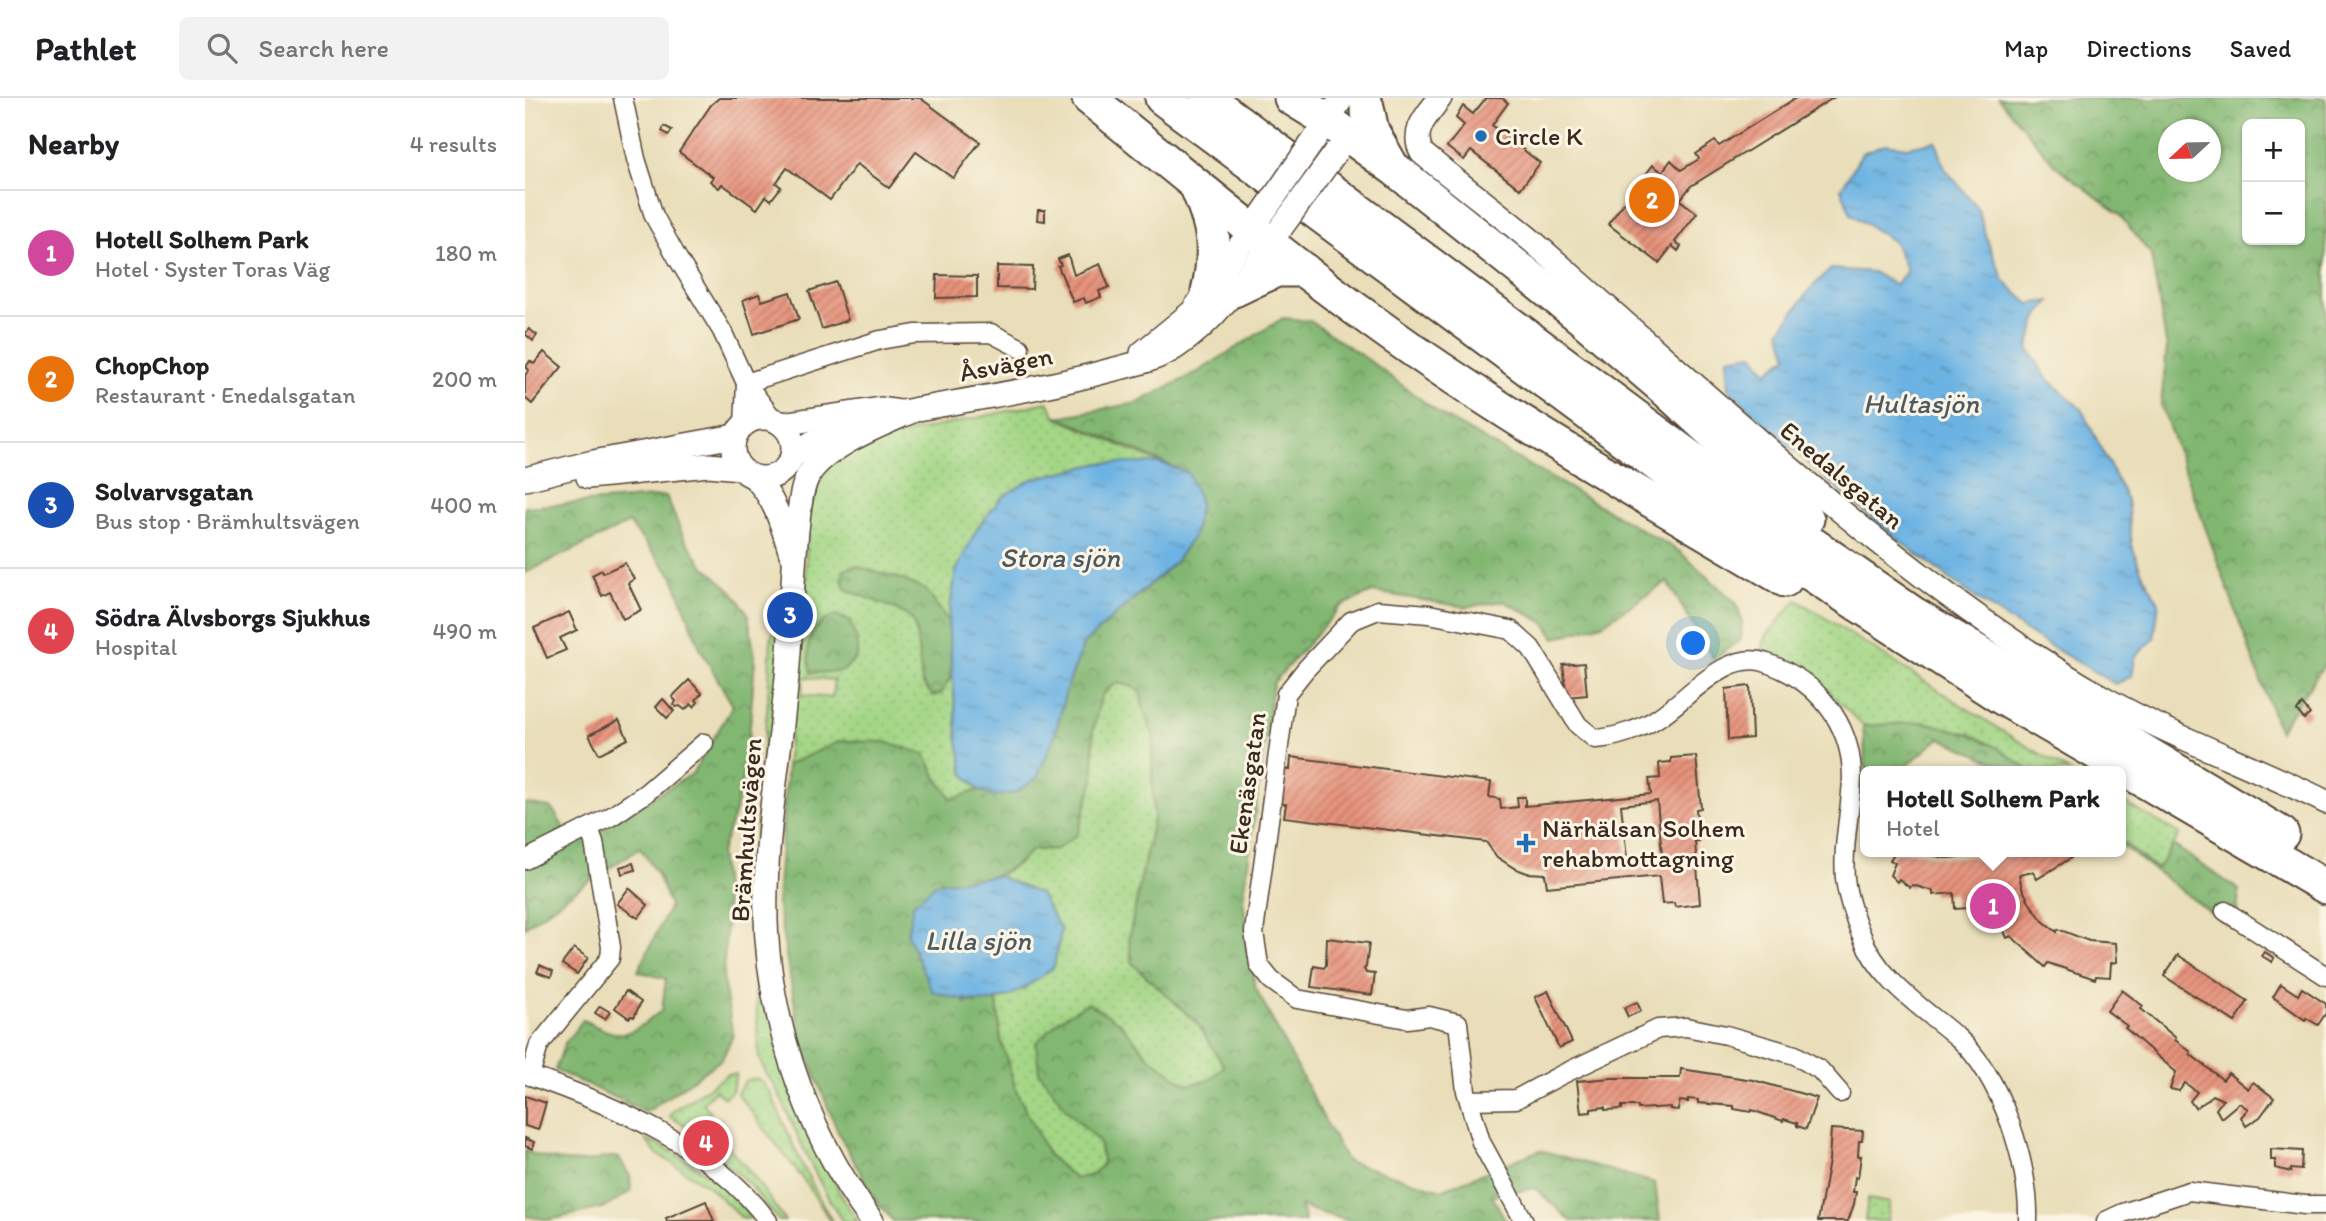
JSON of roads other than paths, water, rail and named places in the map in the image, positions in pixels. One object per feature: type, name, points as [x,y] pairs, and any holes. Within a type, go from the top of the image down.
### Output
[{"type":"highway","points":[[1089,98],[1196,185],[1266,229],[1304,270],[1373,322],[1504,411],[1889,644],[1999,696]]},
{"type":"highway","points":[[1162,98],[1683,484],[1797,565],[1999,696],[2119,766]]},
{"type":"highway","points":[[1207,98],[1730,487],[1914,614],[2326,860]]},
{"type":"highway","points":[[1294,100],[1372,131],[1396,170],[1579,316],[1649,376],[1914,614]]},
{"type":"highway","points":[[1196,185],[1213,233],[1214,260],[1221,291],[1276,271],[1304,270]]},
{"type":"highway","points":[[2126,770],[2326,887]]},
{"type":"street","points":[[527,479],[555,481],[709,465],[772,477],[790,462],[792,438],[745,383],[722,331],[654,216],[636,159],[624,98]]},
{"type":"street","name":"Enedalsgatan","points":[[1440,98],[1418,130],[1417,141],[1422,153],[1532,242],[1791,471],[1903,562],[1977,617],[2101,696],[2157,726],[2239,764],[2274,776],[2326,802]]},
{"type":"street","name":"Åsvägen","points":[[790,462],[811,443],[827,436],[909,411],[1029,391],[1155,358],[1175,348],[1204,324],[1221,291],[1343,118]]},
{"type":"street","points":[[745,383],[880,340],[915,334],[991,333],[1020,348]]},
{"type":"street","points":[[745,383],[740,430],[733,450],[748,473]]},
{"type":"street","name":"Åsvägen","points":[[778,422],[881,409],[909,411]]},
{"type":"street","name":"Brämhultsvägen","points":[[872,1221],[839,1173],[793,1068],[771,979],[765,892],[801,501],[811,472],[826,457],[909,411]]},
{"type":"street","points":[[527,479],[552,471],[740,430],[760,418],[778,422]]},
{"type":"street","name":"Brämhultsvägen","points":[[790,462],[792,588]]},
{"type":"street","name":"Brämhultsvägen","points":[[748,473],[768,491],[775,504],[791,554]]},
{"type":"street","name":"Ekenäsgatan","points":[[1524,1221],[1481,1142],[1469,1100],[1458,1023],[1429,1016],[1407,1019],[1297,999],[1271,980],[1259,965],[1254,932],[1286,694],[1351,621],[1378,610],[1429,614],[1511,630],[1531,648],[1578,725],[1595,739],[1608,738],[1656,720],[1684,701],[1724,667],[1748,659],[1764,662],[1803,680],[1823,698],[1847,740],[1852,777],[1844,860],[1845,880],[1861,937],[1884,973],[1910,999],[1960,1040],[1986,1075],[1998,1096],[2019,1152],[2028,1221]]},
{"type":"street","points":[[525,860],[589,828],[646,793],[704,743]]},
{"type":"street","points":[[589,828],[594,842],[611,947],[610,958],[539,1045],[528,1075],[611,1109],[685,1146],[706,1159],[755,1204],[768,1221]]},
{"type":"street","points":[[2225,911],[2326,976]]},
{"type":"street","points":[[1469,1100],[1515,1099],[1658,1029],[1686,1027],[1726,1035],[1795,1055],[1820,1070],[1840,1093]]},
{"type":"street","points":[[2106,1221],[2189,1191],[2306,1213],[2326,1205]]},
{"type":"water","name":"Hultasjön","points":[[1936,141],[1945,169],[1978,208],[1986,238],[2004,281],[2029,304],[2050,301],[2038,317],[2028,348],[2046,377],[2082,410],[2127,500],[2132,545],[2141,571],[2159,603],[2154,639],[2135,657],[2132,676],[2115,684],[2015,624],[1929,563],[1827,479],[1729,390],[1728,358],[1753,354],[1767,372],[1788,356],[1780,331],[1811,288],[1831,269],[1873,272],[1895,285],[1907,271],[1894,242],[1851,214],[1841,189],[1862,153],[1885,144],[1908,147]]},
{"type":"water","name":"Stora sjön","points":[[1101,463],[1161,463],[1188,473],[1200,502],[1194,535],[1174,563],[1084,643],[1066,690],[1054,738],[1037,778],[1015,793],[994,796],[979,790],[964,774],[958,740],[948,621],[956,571],[978,527],[1002,497],[1032,479]]},
{"type":"water","name":"Lilla sjön","points":[[998,876],[1040,894],[1061,930],[1054,967],[1023,989],[997,1000],[969,1001],[932,991],[907,935],[913,904],[937,883]]},
{"type":"place","name":"Circle K","points":[[1481,136]]},
{"type":"place","name":"ChopChop","points":[[1652,200]]},
{"type":"place","name":"Solvarvsgatan","points":[[790,615]]},
{"type":"place","name":"Närhälsan Solhem rehabmottagning","points":[[1526,843]]},
{"type":"place","name":"Hotell Solhem Park","points":[[1993,906]]},
{"type":"place","name":"Södra Älvsborgs Sjukhus","points":[[706,1143]]}]
